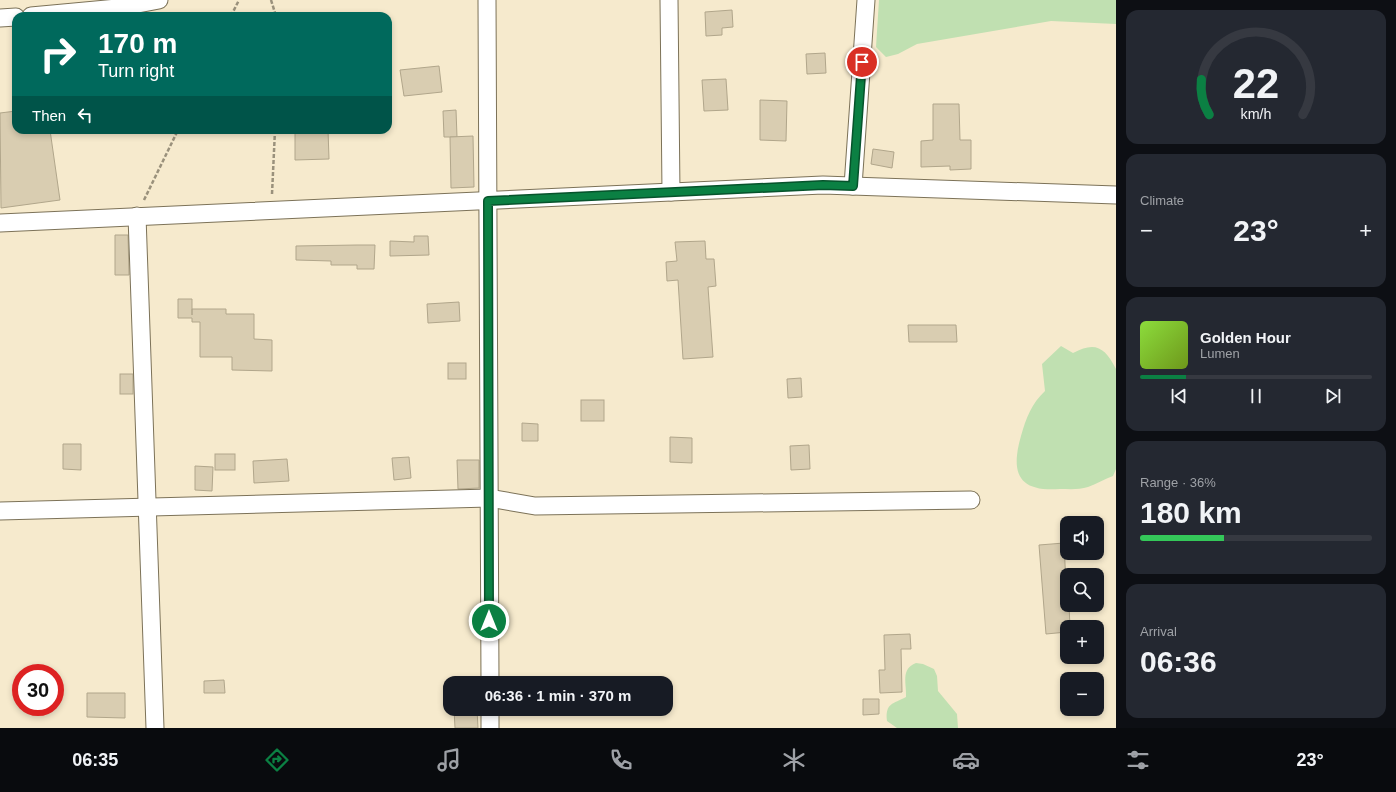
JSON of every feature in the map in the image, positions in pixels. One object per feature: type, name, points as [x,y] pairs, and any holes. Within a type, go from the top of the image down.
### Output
[{"type":"street","points":[[74,12],[116,8],[159,0]]},
{"type":"street","points":[[487,0],[490,676]]},
{"type":"street","points":[[669,0],[671,192]]},
{"type":"street","points":[[853,186],[866,0]]},
{"type":"street","points":[[0,18],[12,17]]},
{"type":"street","points":[[0,223],[823,185],[1116,195]]},
{"type":"street","points":[[137,216],[155,728]]},
{"type":"street","points":[[0,511],[489,498],[535,506],[971,500]]},
{"type":"street","points":[[490,716],[490,728]]},
{"type":"path","points":[[233,12],[239,0]]},
{"type":"path","points":[[271,0],[275,12]]},
{"type":"path","points":[[137,216],[176,134]]},
{"type":"path","points":[[271,211],[275,134]]},
{"type":"green space","points":[[879,0],[1116,0],[1116,24],[1051,21],[917,44],[898,54],[886,57],[876,47]]},
{"type":"green space","points":[[1061,346],[1073,353],[1087,347],[1099,348],[1108,356],[1116,369],[1116,469],[1113,476],[1081,489],[1046,489],[1035,487],[1027,484],[1021,478],[1018,470],[1018,449],[1025,423],[1033,406],[1045,391],[1042,364]]},
{"type":"green space","points":[[916,663],[923,664],[934,669],[937,676],[938,691],[957,714],[958,728],[897,728],[887,721],[887,711],[889,707],[906,697],[906,673],[911,666]]},
{"type":"building","points":[[732,10],[733,27],[722,28],[722,35],[706,36],[705,12]]},
{"type":"building","points":[[825,53],[826,73],[807,74],[806,54]]},
{"type":"building","points":[[439,66],[442,92],[404,96],[400,70]]},
{"type":"building","points":[[726,79],[728,110],[704,111],[702,80]]},
{"type":"building","points":[[760,100],[787,101],[786,141],[760,140]]},
{"type":"building","points":[[933,104],[959,104],[960,140],[971,140],[971,169],[950,170],[950,166],[921,167],[921,141],[933,140]]},
{"type":"building","points":[[456,110],[457,137],[444,137],[443,111]]},
{"type":"building","points":[[12,112],[12,134],[51,134],[60,200],[1,208],[0,113]]},
{"type":"building","points":[[295,134],[328,134],[329,159],[295,160]]},
{"type":"building","points":[[473,136],[474,187],[451,188],[450,137]]},
{"type":"building","points":[[873,149],[894,152],[892,168],[871,164]]},
{"type":"building","points":[[115,235],[128,235],[129,275],[115,275]]},
{"type":"building","points":[[414,236],[428,236],[429,255],[390,256],[390,241],[414,242]]},
{"type":"building","points":[[705,241],[706,259],[714,259],[716,286],[708,287],[713,357],[683,359],[678,280],[667,281],[666,262],[677,261],[675,242]]},
{"type":"building","points":[[375,245],[374,269],[357,269],[357,265],[331,265],[331,261],[296,260],[296,246]]},
{"type":"building","points":[[178,299],[192,299],[192,309],[226,309],[226,314],[254,314],[254,339],[272,340],[272,371],[232,370],[232,357],[200,357],[200,322],[192,322],[192,318],[178,318]]},
{"type":"building","points":[[459,302],[460,321],[428,323],[427,304]]},
{"type":"building","points":[[908,325],[956,325],[957,342],[909,342]]},
{"type":"building","points":[[448,363],[466,363],[466,379],[448,379]]},
{"type":"building","points":[[120,374],[133,374],[133,394],[120,394]]},
{"type":"building","points":[[801,378],[802,397],[788,398],[787,379]]},
{"type":"building","points":[[581,400],[604,400],[604,421],[581,421]]},
{"type":"building","points":[[522,423],[538,424],[538,441],[522,441]]},
{"type":"building","points":[[670,437],[692,438],[692,463],[670,462]]},
{"type":"building","points":[[63,444],[81,444],[81,470],[63,469]]},
{"type":"building","points":[[809,445],[810,469],[791,470],[790,446]]},
{"type":"building","points":[[215,454],[235,454],[235,470],[215,470]]},
{"type":"building","points":[[409,457],[411,478],[394,480],[392,458]]},
{"type":"building","points":[[287,459],[289,481],[254,483],[253,461]]},
{"type":"building","points":[[457,460],[479,460],[479,488],[458,489]]},
{"type":"building","points":[[195,466],[213,467],[212,491],[195,490]]},
{"type":"building","points":[[1060,543],[1060,560],[1065,560],[1065,568],[1060,568],[1060,612],[1069,612],[1070,620],[1060,620],[1060,633],[1046,634],[1039,545]]},
{"type":"building","points":[[910,634],[911,649],[901,649],[902,692],[880,693],[879,670],[885,670],[884,635]]},
{"type":"building","points":[[224,680],[225,693],[204,693],[204,681]]},
{"type":"building","points":[[87,693],[125,693],[125,718],[87,717]]},
{"type":"building","points":[[863,699],[879,699],[879,714],[863,715]]},
{"type":"building","points":[[454,716],[477,716],[478,728],[455,728]]},
{"type":"route","points":[[489,621],[488,201],[823,185],[853,186],[862,62]]}]
